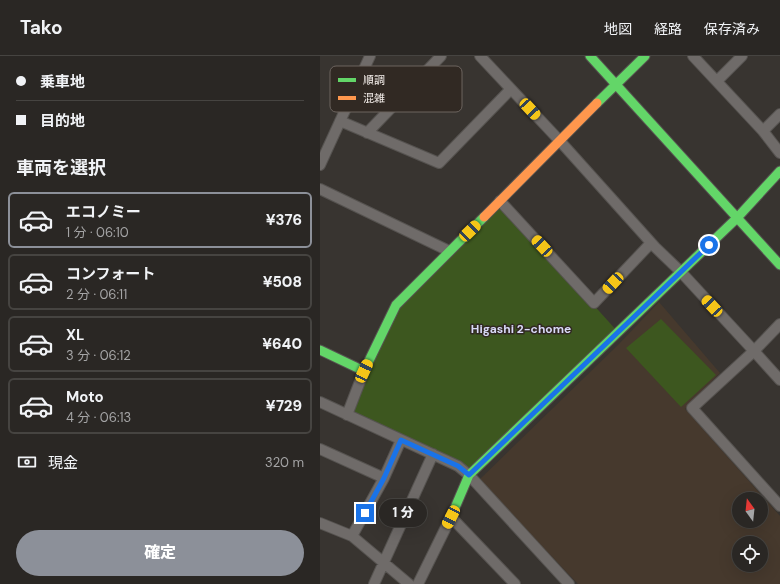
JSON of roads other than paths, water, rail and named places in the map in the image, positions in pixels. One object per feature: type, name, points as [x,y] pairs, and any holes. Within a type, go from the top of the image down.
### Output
[{"type":"street","points":[[365,66],[370,56]]},
{"type":"street","points":[[431,66],[441,56]]},
{"type":"street","points":[[480,56],[559,140],[651,243],[681,272],[780,380]]},
{"type":"street","points":[[590,56],[780,266]]},
{"type":"street","points":[[347,415],[364,371],[396,305],[559,140],[645,56]]},
{"type":"street","points":[[693,56],[763,131],[780,153]]},
{"type":"street","points":[[717,81],[742,56]]},
{"type":"street","points":[[340,121],[439,163],[511,89]]},
{"type":"street","points":[[320,165],[344,112]]},
{"type":"street","points":[[367,133],[387,112]]},
{"type":"street","points":[[763,131],[780,114]]},
{"type":"street","points":[[418,584],[451,517],[469,475],[737,218],[780,172]]},
{"type":"street","points":[[320,189],[449,251]]},
{"type":"street","points":[[500,201],[594,303],[651,243]]},
{"type":"street","points":[[780,324],[754,351],[692,408],[780,506]]},
{"type":"street","points":[[320,350],[364,371]]},
{"type":"street","points":[[320,402],[458,466],[469,475],[569,584]]},
{"type":"street","points":[[352,536],[384,478],[401,440]]},
{"type":"street","points":[[320,449],[384,478]]},
{"type":"street","points":[[374,584],[433,454]]},
{"type":"street","points":[[451,517],[515,584]]},
{"type":"street","points":[[320,523],[352,536],[409,584]]},
{"type":"district","name":"Higashi 2-chome","points":[[521,329]]}]
